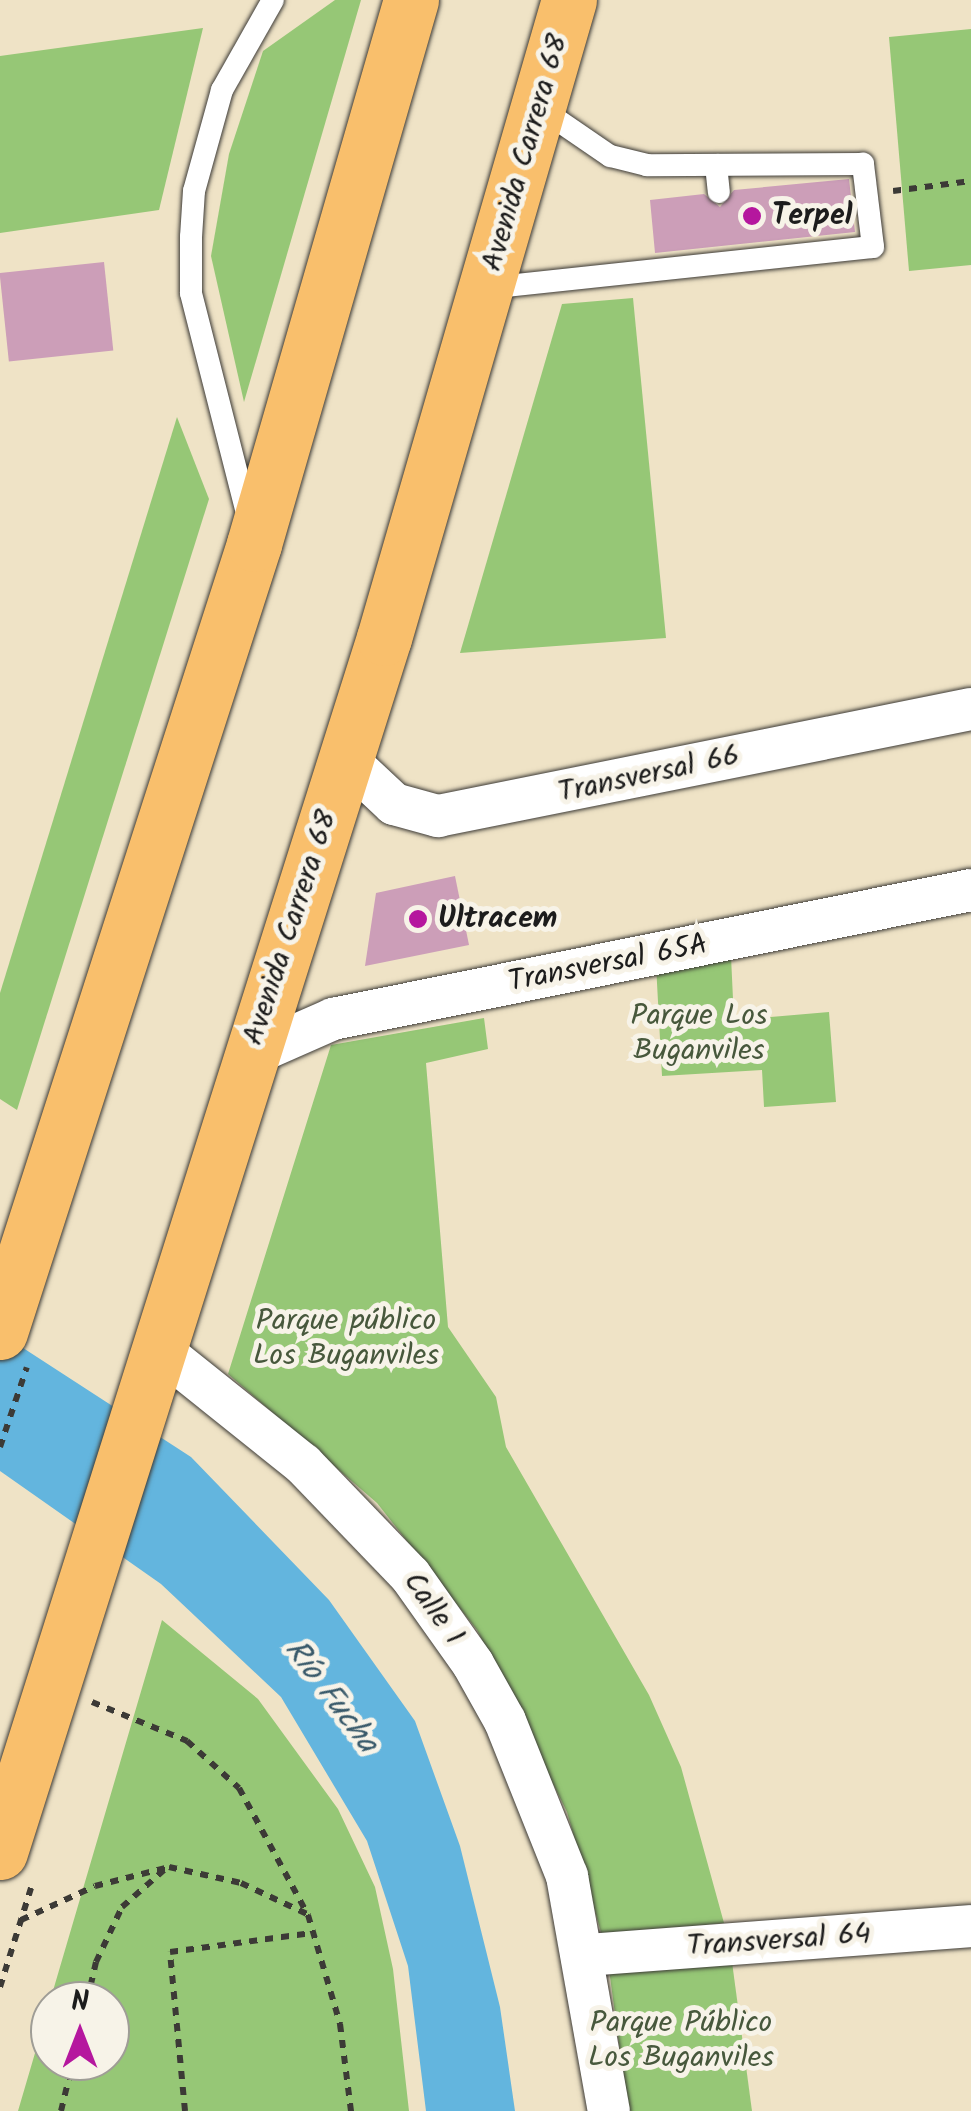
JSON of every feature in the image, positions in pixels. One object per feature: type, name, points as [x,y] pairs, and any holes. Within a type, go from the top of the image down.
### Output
[{"type":"main road","points":[[14,1297],[254,544],[411,0]]},
{"type":"main road","name":"Avenida Carrera 68","points":[[0,1852],[346,759],[488,288],[569,0]]},
{"type":"street","name":"Transversal 66","points":[[346,759],[394,804],[438,816],[971,709]]},
{"type":"street","name":"Transversal 65A","points":[[251,1055],[333,1020],[971,890]]},
{"type":"street","name":"Calle 1","points":[[158,1348],[303,1464],[438,1612],[505,1720],[568,1876],[586,1956],[609,2111]]},
{"type":"street","name":"Transversal 64","points":[[586,1956],[971,1926]]},
{"type":"lane","points":[[254,544],[191,293],[190,237],[194,191],[222,90],[273,0]]},
{"type":"lane","points":[[488,288],[726,254],[873,247],[863,164],[646,166],[610,156],[540,108]]},
{"type":"lane","points":[[716,165],[719,192]]},
{"type":"path","points":[[867,194],[971,182]]},
{"type":"path","points":[[0,1448],[14,1297]]},
{"type":"path","points":[[50,1690],[143,1718],[200,1753],[239,1788],[308,1915],[340,2024],[350,2111]]},
{"type":"path","points":[[21,1920],[95,1886],[169,1867],[241,1883],[308,1915]]},
{"type":"path","points":[[91,1981],[122,1908],[169,1867]]},
{"type":"path","points":[[185,2111],[170,1952],[313,1933]]},
{"type":"path","points":[[61,2111],[68,2081]]},
{"type":"green space","points":[[335,0],[361,0],[244,402],[211,256],[229,154],[263,51]]},
{"type":"green space","points":[[203,28],[159,210],[0,233],[0,56]]},
{"type":"green space","points":[[971,29],[971,265],[909,271],[889,37]]},
{"type":"green space","points":[[633,298],[666,638],[460,653],[562,304]]},
{"type":"green space","points":[[177,417],[209,499],[17,1110],[0,1099],[0,993]]},
{"type":"green space","name":"Parque Los Buganviles","points":[[730,935],[734,1020],[829,1012],[836,1102],[764,1107],[762,1070],[662,1076],[655,946]]},
{"type":"green space","name":"Parque público Los Buganviles","points":[[484,1018],[488,1049],[426,1063],[448,1327],[496,1397],[506,1447],[649,1695],[681,1767],[724,1923],[602,1936],[567,1812],[477,1630],[377,1503],[228,1374],[331,1045]]},
{"type":"green space","points":[[162,1620],[258,1699],[338,1809],[375,1887],[393,1969],[409,2111],[18,2111],[30,2070],[30,2081],[130,2081],[130,1981],[56,1981]]},
{"type":"green space","name":"Parque Público Los Buganviles","points":[[732,1962],[752,2111],[628,2111],[609,1969]]},
{"type":"water","name":"Río Fucha","points":[[0,1333],[191,1457],[329,1600],[415,1721],[460,1846],[500,2007],[515,2111],[426,2111],[408,1966],[367,1841],[281,1697],[161,1584],[0,1471]]},
{"type":"building","name":"Terpel","points":[[849,179],[855,232],[655,253],[650,200],[704,194],[720,207],[734,190]]},
{"type":"building","points":[[104,262],[113,351],[9,361],[0,273]]},
{"type":"building","name":"Ultracem","points":[[455,876],[469,945],[365,966],[376,893]]},
{"type":"place","name":"Terpel","points":[[752,216]]},
{"type":"place","name":"Ultracem","points":[[418,919]]}]
